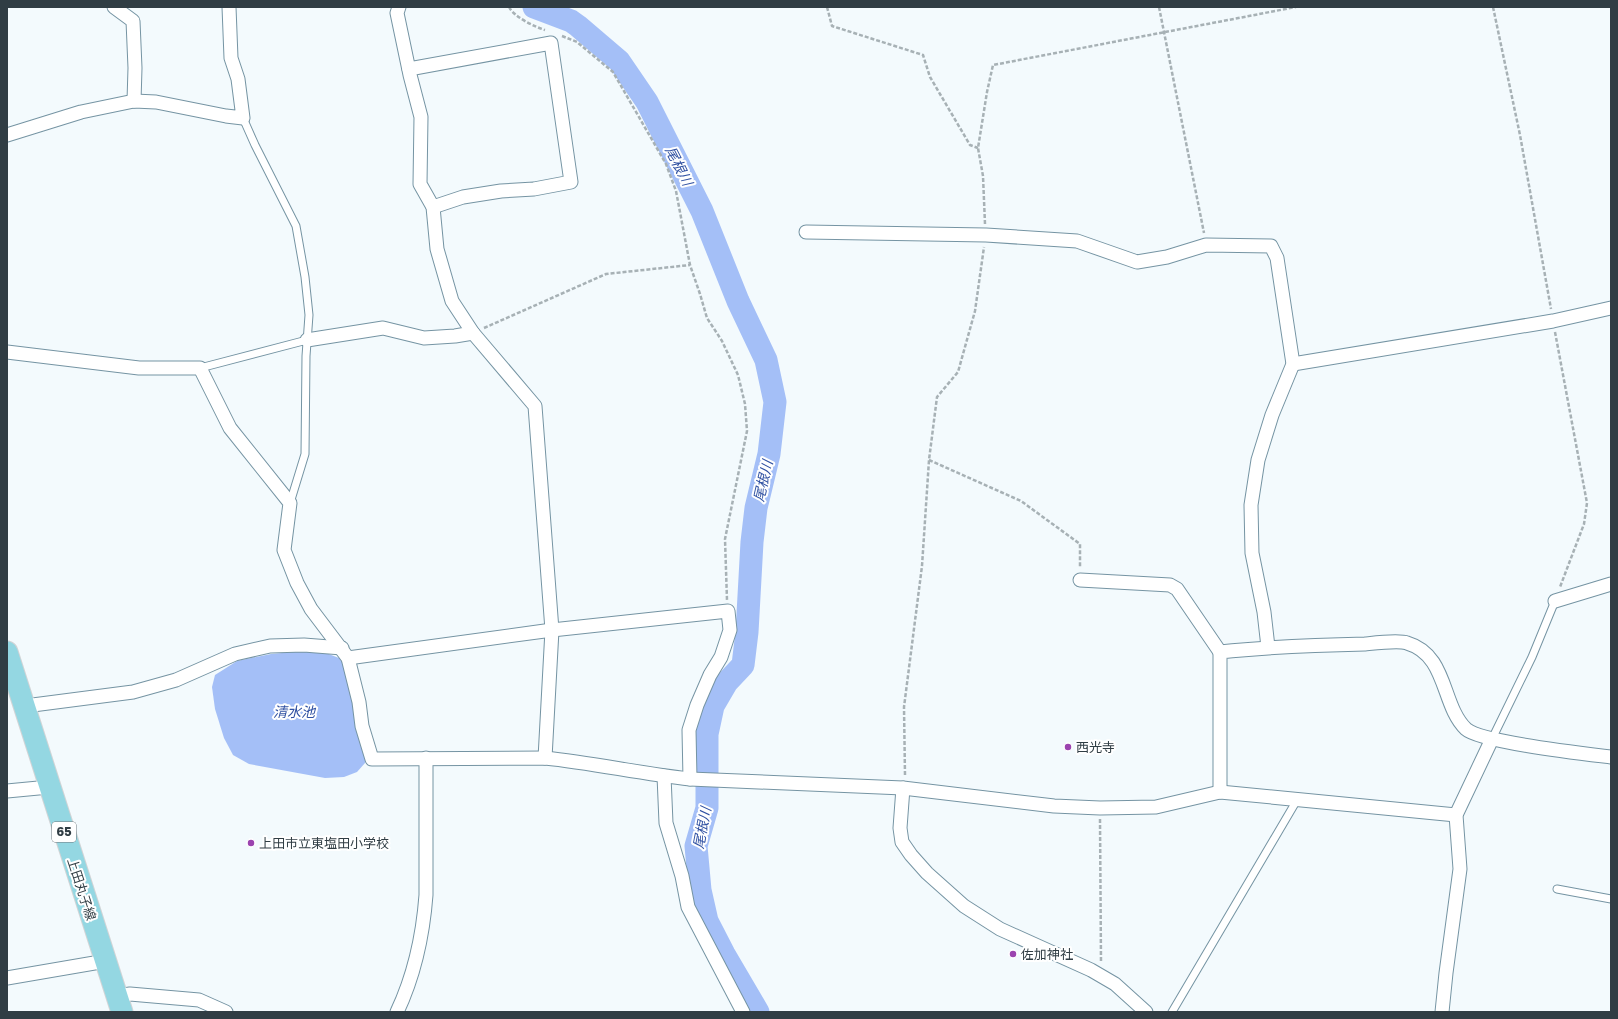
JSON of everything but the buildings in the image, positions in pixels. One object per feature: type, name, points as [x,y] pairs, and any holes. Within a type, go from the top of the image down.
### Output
[{"type":"main road","name":"上田丸子線","points":[[7,652],[119,1004]]},
{"type":"street","points":[[114,7],[133,21],[135,68],[134,101]]},
{"type":"street","points":[[7,135],[81,112],[134,101],[156,102],[243,118],[238,79],[231,58],[229,7]]},
{"type":"street","points":[[399,7],[398,13],[408,70],[421,117],[420,184],[433,207],[436,249],[452,301],[473,333],[535,406],[552,630],[546,758]]},
{"type":"street","points":[[408,70],[551,43],[571,182],[534,189],[501,191],[463,197],[433,207]]},
{"type":"street","points":[[806,232],[986,235],[1077,241],[1137,262],[1166,257],[1206,245],[1271,246],[1276,258],[1293,364],[1272,415],[1258,460],[1251,505],[1252,553],[1264,612],[1268,647]]},
{"type":"street","points":[[1293,364],[1553,321],[1611,308]]},
{"type":"street","points":[[308,340],[383,328],[424,338],[473,333]]},
{"type":"street","points":[[7,352],[139,368],[200,368],[230,428],[290,503],[284,550],[297,583],[312,610],[345,653],[359,702],[362,726],[372,759],[546,758],[574,761],[664,776],[695,779],[903,788],[1054,806],[1100,808],[1156,807],[1220,792],[1456,815]]},
{"type":"street","points":[[1080,580],[1170,585],[1177,589],[1220,652],[1220,792]]},
{"type":"street","points":[[1555,601],[1611,584]]},
{"type":"street","points":[[25,706],[133,692],[176,680],[235,654],[270,646],[304,645],[345,653],[728,610],[730,630],[721,657],[710,675],[697,705],[689,730],[695,779]]},
{"type":"street","points":[[1220,652],[1268,647],[1406,642],[1428,653],[1442,678],[1458,719],[1467,730],[1492,739],[1611,757]]},
{"type":"street","points":[[1442,1012],[1460,869],[1456,815],[1492,739]]},
{"type":"street","points":[[397,1012],[404,996],[420,942],[425,914],[426,758]]},
{"type":"street","points":[[664,776],[666,823],[682,876],[688,906],[743,1012]]},
{"type":"street","points":[[7,791],[50,787]]},
{"type":"street","points":[[903,788],[900,828],[902,842],[927,873],[964,906],[1000,929],[1091,970],[1114,984],[1146,1012]]},
{"type":"street","points":[[7,978],[106,961]]},
{"type":"street","points":[[119,1004],[130,994],[199,1000],[226,1012]]},
{"type":"lane","points":[[243,118],[296,226],[305,277],[309,315],[306,356],[305,454],[290,503]]},
{"type":"lane","points":[[200,368],[308,340]]},
{"type":"lane","points":[[1492,739],[1532,657],[1555,601]]},
{"type":"lane","points":[[1172,1012],[1297,800]]},
{"type":"lane","points":[[1557,888],[1611,899]]},
{"type":"path","points":[[509,7],[512,12],[537,28],[551,32]]},
{"type":"path","points":[[827,7],[832,26],[923,55],[930,77],[970,146],[978,148]]},
{"type":"path","points":[[1159,7],[1206,245]]},
{"type":"path","points":[[903,788],[905,772],[904,707],[922,566],[929,460],[937,397],[958,372],[975,311],[986,235],[983,176],[978,148],[993,64],[1296,7]]},
{"type":"path","points":[[1493,7],[1520,135],[1587,503],[1584,524],[1555,601]]},
{"type":"path","points":[[557,34],[577,42],[613,72],[666,164],[676,190],[690,265],[707,318],[722,341],[738,375],[745,404],[747,431],[725,539],[725,570],[728,610]]},
{"type":"path","points":[[473,333],[606,274],[690,265]]},
{"type":"path","points":[[929,460],[1021,501],[1080,544],[1080,580]]},
{"type":"path","points":[[1100,808],[1101,976]]},
{"type":"water","name":"清水池","points":[[304,651],[326,653],[339,658],[347,669],[366,755],[365,763],[357,772],[344,777],[325,778],[249,764],[233,755],[224,738],[215,709],[212,687],[215,675],[237,661],[271,654]]},
{"type":"waterway","name":"尾根川","points":[[534,7],[571,21],[578,26],[619,61],[647,102],[702,211],[738,301],[766,360],[775,402],[769,454],[756,508],[752,542],[747,632],[743,665],[727,682],[713,706],[707,734],[707,808],[696,846],[700,890],[707,921],[724,954],[758,1012]]},
{"type":"place","name":"西光寺","points":[[1068,747]]},
{"type":"place","name":"上田市立東塩田小学校","points":[[251,843]]},
{"type":"place","name":"佐加神社","points":[[1013,954]]}]
